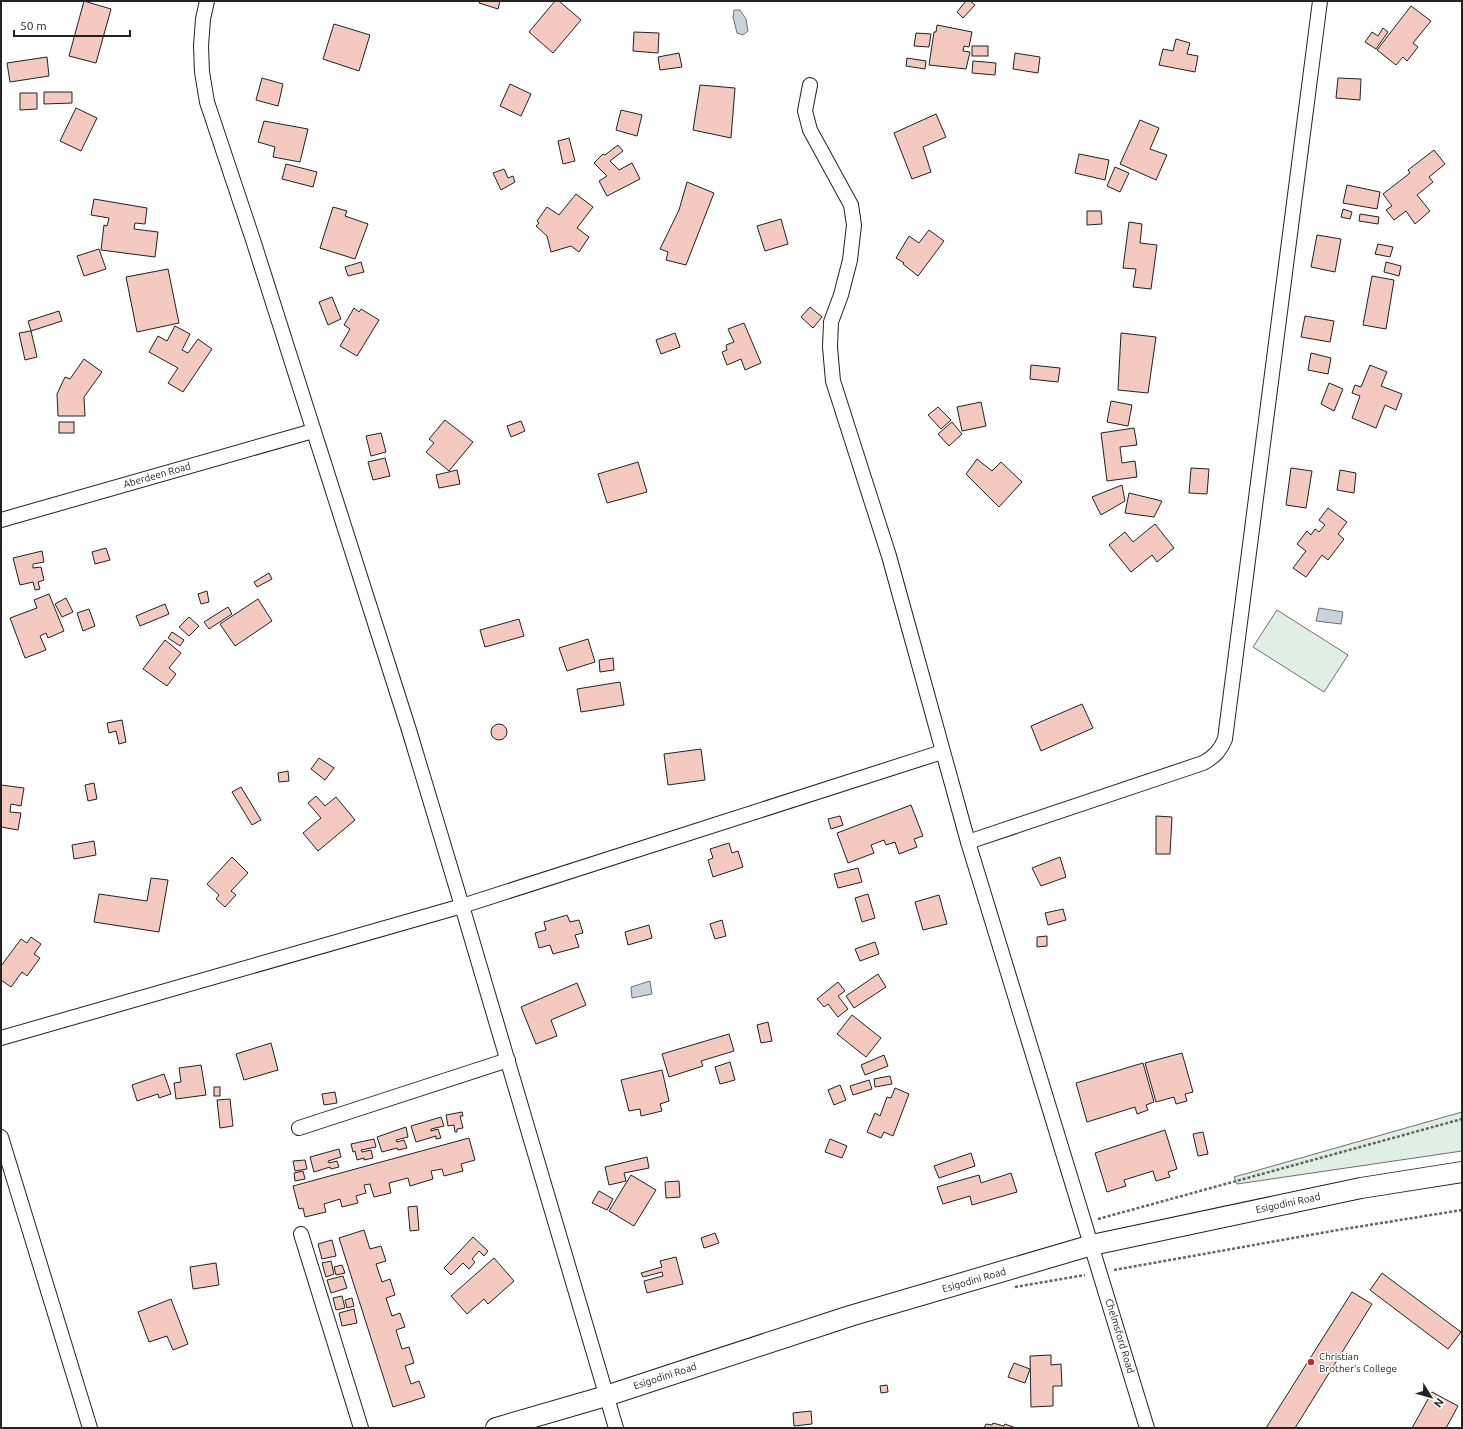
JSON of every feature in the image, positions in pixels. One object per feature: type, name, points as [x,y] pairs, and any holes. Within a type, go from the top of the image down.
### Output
[{"type":"main road","name":"Esigodini Road","points":[[496,1428],[606,1396],[850,1316],[1092,1245],[1361,1188],[1462,1172]]},
{"type":"street","points":[[207,1],[203,19],[201,46],[202,72],[207,102],[364,586],[462,906],[616,1428]]},
{"type":"street","points":[[968,842],[1203,763],[1212,758],[1221,750],[1225,739],[1320,1]]},
{"type":"street","name":"Chelmsford Road","points":[[810,85],[805,111],[810,130],[851,204],[854,225],[850,260],[841,295],[831,322],[830,347],[833,381],[889,556],[968,842],[1147,1428]]},
{"type":"street","name":"Aberdeen Road","points":[[1,520],[313,431]]},
{"type":"street","points":[[1,1038],[462,906],[942,752]]},
{"type":"street","points":[[299,1128],[508,1060]]},
{"type":"street","points":[[1,1137],[90,1428]]},
{"type":"street","points":[[301,1234],[361,1428]]},
{"type":"path","points":[[1085,1222],[1462,1119]]},
{"type":"path","points":[[1007,1289],[1338,1230],[1462,1210]]},
{"type":"green space","points":[[1277,610],[1348,655],[1324,692],[1253,647]]},
{"type":"green space","points":[[1462,1112],[1462,1151],[1237,1184],[1234,1177]]},
{"type":"shaded area","points":[[734,10],[740,10],[746,19],[748,31],[743,35],[737,33],[733,17]]},
{"type":"shaded area","points":[[1319,608],[1343,612],[1341,624],[1316,621]]},
{"type":"shaded area","points":[[650,981],[652,994],[632,998],[631,987]]},
{"type":"building","points":[[84,1],[111,9],[96,63],[69,56]]},
{"type":"building","points":[[480,1],[500,1],[498,9],[479,3]]},
{"type":"building","points":[[555,1],[559,1],[581,20],[553,53],[529,32]]},
{"type":"building","points":[[966,1],[970,1],[975,5],[963,18],[957,12]]},
{"type":"building","points":[[1411,6],[1431,21],[1413,43],[1418,47],[1407,61],[1403,57],[1396,65],[1377,50]]},
{"type":"building","points":[[334,24],[370,35],[359,71],[323,59]]},
{"type":"building","points":[[937,25],[972,32],[969,47],[964,46],[963,51],[970,52],[966,69],[929,65],[934,32],[936,32]]},
{"type":"building","points":[[1383,28],[1388,32],[1376,49],[1365,42],[1372,32],[1378,36]]},
{"type":"building","points":[[634,32],[659,33],[658,53],[633,51]]},
{"type":"building","points":[[916,33],[931,34],[929,47],[914,46]]},
{"type":"building","points":[[1176,39],[1190,43],[1187,54],[1198,56],[1195,72],[1159,65],[1163,49],[1173,51]]},
{"type":"building","points":[[972,46],[988,46],[988,56],[972,56]]},
{"type":"building","points":[[679,53],[682,67],[660,70],[658,57]]},
{"type":"building","points":[[1015,53],[1040,57],[1038,73],[1013,69]]},
{"type":"building","points":[[47,57],[49,76],[10,82],[7,63]]},
{"type":"building","points":[[907,58],[926,61],[925,69],[906,66]]},
{"type":"building","points":[[973,61],[996,63],[995,75],[972,73]]},
{"type":"building","points":[[262,78],[283,84],[278,106],[256,100]]},
{"type":"building","points":[[1338,78],[1361,79],[1360,100],[1336,98]]},
{"type":"building","points":[[510,84],[531,94],[521,116],[500,106]]},
{"type":"building","points":[[700,85],[735,88],[731,138],[693,130]]},
{"type":"building","points":[[44,92],[72,92],[72,103],[44,104]]},
{"type":"building","points":[[20,93],[37,93],[37,109],[20,110]]},
{"type":"building","points":[[76,108],[97,118],[81,151],[60,141]]},
{"type":"building","points":[[621,110],[642,115],[637,136],[616,130]]},
{"type":"building","points":[[936,114],[946,137],[923,147],[931,172],[912,179],[894,133]]},
{"type":"building","points":[[1140,120],[1159,128],[1150,149],[1167,155],[1156,180],[1120,164]]},
{"type":"building","points":[[264,121],[308,129],[300,162],[273,157],[275,147],[258,142]]},
{"type":"building","points":[[569,138],[575,161],[563,164],[558,141]]},
{"type":"building","points":[[618,145],[623,151],[610,161],[619,170],[632,163],[640,179],[607,196],[599,181],[607,176],[594,163],[603,154],[605,155]]},
{"type":"building","points":[[1434,150],[1445,164],[1429,177],[1433,182],[1417,195],[1430,211],[1415,224],[1406,211],[1394,220],[1386,210],[1392,206],[1383,194],[1410,173],[1408,170]]},
{"type":"building","points":[[1079,154],[1109,160],[1105,180],[1075,173]]},
{"type":"building","points":[[286,164],[317,172],[313,187],[282,179]]},
{"type":"building","points":[[1115,167],[1129,173],[1120,192],[1107,186]]},
{"type":"building","points":[[504,169],[508,178],[513,176],[515,182],[501,190],[493,173]]},
{"type":"building","points":[[687,182],[714,193],[686,265],[666,260],[668,252],[660,249],[679,210]]},
{"type":"building","points":[[1347,185],[1380,192],[1377,209],[1343,203]]},
{"type":"building","points":[[576,194],[593,207],[577,228],[589,237],[579,252],[571,246],[551,252],[547,236],[536,226],[539,223],[537,221],[547,207],[559,215]]},
{"type":"building","points":[[94,199],[147,208],[145,224],[135,223],[134,229],[158,232],[155,257],[101,250],[104,225],[107,226],[109,218],[91,215]]},
{"type":"building","points":[[333,207],[347,211],[345,216],[368,224],[355,259],[320,248]]},
{"type":"building","points":[[1343,209],[1352,212],[1350,219],[1341,217]]},
{"type":"building","points":[[1087,211],[1101,211],[1102,224],[1087,225]]},
{"type":"building","points":[[1360,214],[1379,217],[1378,224],[1359,221]]},
{"type":"building","points":[[781,219],[788,244],[765,251],[757,226]]},
{"type":"building","points":[[1129,222],[1142,224],[1140,243],[1157,245],[1151,289],[1133,287],[1136,269],[1123,268]]},
{"type":"building","points":[[929,230],[944,241],[918,276],[896,258],[909,236],[919,243]]},
{"type":"building","points":[[1317,235],[1341,239],[1335,272],[1311,267]]},
{"type":"building","points":[[1378,244],[1393,247],[1390,257],[1375,254]]},
{"type":"building","points":[[99,249],[106,269],[84,276],[77,256]]},
{"type":"building","points":[[361,262],[364,272],[348,276],[345,267]]},
{"type":"building","points":[[1386,262],[1401,266],[1399,276],[1384,272]]},
{"type":"building","points":[[168,269],[179,323],[137,332],[126,277]]},
{"type":"building","points":[[1372,276],[1394,280],[1386,329],[1363,325]]},
{"type":"building","points":[[332,297],[341,319],[328,325],[319,302]]},
{"type":"building","points":[[810,307],[822,317],[813,328],[801,317]]},
{"type":"building","points":[[354,308],[359,312],[361,309],[379,320],[357,356],[340,346],[350,329],[344,325]]},
{"type":"building","points":[[59,311],[62,321],[31,331],[28,321]]},
{"type":"building","points":[[1305,316],[1334,321],[1330,342],[1301,337]]},
{"type":"building","points":[[744,323],[761,363],[745,370],[741,359],[727,365],[722,352],[727,350],[726,345],[734,342],[728,329]]},
{"type":"building","points":[[175,326],[190,334],[182,350],[188,353],[198,339],[212,349],[183,392],[168,383],[178,368],[149,352],[158,336],[167,341]]},
{"type":"building","points":[[31,331],[37,357],[25,360],[19,333]]},
{"type":"building","points":[[675,333],[680,347],[661,354],[656,340]]},
{"type":"building","points":[[1121,333],[1156,337],[1148,393],[1118,390]]},
{"type":"building","points":[[1311,353],[1331,358],[1328,374],[1308,370]]},
{"type":"building","points":[[84,359],[102,372],[84,397],[85,416],[58,416],[57,394],[65,377],[70,379]]},
{"type":"building","points":[[1031,365],[1060,368],[1058,382],[1030,379]]},
{"type":"building","points":[[1370,365],[1387,372],[1381,386],[1402,394],[1396,410],[1385,405],[1376,428],[1352,418],[1360,396],[1352,393],[1355,385],[1361,387]]},
{"type":"building","points":[[1329,383],[1343,389],[1334,411],[1321,404]]},
{"type":"building","points":[[1111,401],[1132,405],[1128,426],[1107,422]]},
{"type":"building","points":[[981,402],[986,426],[962,431],[957,407]]},
{"type":"building","points":[[938,407],[951,420],[941,429],[928,415]]},
{"type":"building","points":[[445,420],[473,442],[449,471],[426,452],[434,443],[429,439]]},
{"type":"building","points":[[521,421],[525,431],[511,437],[507,426]]},
{"type":"building","points":[[59,422],[74,422],[74,433],[59,433]]},
{"type":"building","points":[[952,422],[962,434],[949,446],[938,434]]},
{"type":"building","points":[[1134,428],[1137,445],[1120,447],[1122,463],[1135,461],[1137,477],[1107,481],[1101,433]]},
{"type":"building","points":[[381,433],[386,452],[371,456],[366,436]]},
{"type":"building","points":[[385,458],[390,476],[373,480],[368,462]]},
{"type":"building","points":[[977,459],[992,471],[1001,462],[1022,482],[999,507],[966,474]]},
{"type":"building","points":[[638,462],[647,492],[607,503],[598,474]]},
{"type":"building","points":[[1191,468],[1209,469],[1207,494],[1189,493]]},
{"type":"building","points":[[1291,468],[1312,471],[1306,508],[1286,505]]},
{"type":"building","points":[[457,470],[460,484],[439,488],[436,475]]},
{"type":"building","points":[[1340,470],[1356,473],[1354,493],[1337,490]]},
{"type":"building","points":[[1122,485],[1125,501],[1101,515],[1092,497]]},
{"type":"building","points":[[1129,493],[1162,501],[1154,517],[1125,513]]},
{"type":"building","points":[[1328,508],[1347,522],[1338,534],[1344,539],[1328,560],[1322,555],[1306,577],[1293,568],[1306,551],[1297,544],[1307,531],[1311,535],[1315,529],[1319,532],[1325,525],[1319,520]]},
{"type":"building","points":[[1155,524],[1174,548],[1157,562],[1152,555],[1131,572],[1109,545],[1125,532],[1133,542]]},
{"type":"building","points":[[106,548],[110,560],[95,564],[92,552]]},
{"type":"building","points":[[42,551],[44,562],[33,564],[33,568],[41,567],[44,580],[38,582],[40,589],[35,590],[33,582],[20,585],[13,558]]},
{"type":"building","points":[[269,573],[272,579],[257,587],[254,582]]},
{"type":"building","points":[[207,591],[209,602],[201,604],[198,594]]},
{"type":"building","points":[[49,594],[64,631],[48,638],[46,633],[40,636],[46,650],[25,658],[10,618],[37,608],[34,600]]},
{"type":"building","points":[[66,598],[73,612],[62,617],[55,604]]},
{"type":"building","points":[[258,599],[272,621],[235,646],[220,624]]},
{"type":"building","points":[[165,604],[169,614],[140,626],[136,616]]},
{"type":"building","points":[[228,607],[232,614],[209,629],[204,622]]},
{"type":"building","points":[[89,609],[95,626],[83,631],[77,613]]},
{"type":"building","points":[[189,617],[199,626],[189,636],[179,627]]},
{"type":"building","points":[[519,619],[524,636],[485,647],[480,630]]},
{"type":"building","points":[[172,632],[184,640],[180,646],[168,638]]},
{"type":"building","points":[[588,639],[595,662],[567,671],[559,648]]},
{"type":"building","points":[[165,640],[181,653],[169,668],[176,674],[167,686],[143,669]]},
{"type":"building","points":[[613,658],[614,670],[600,672],[599,660]]},
{"type":"building","points":[[620,682],[624,705],[581,712],[577,689]]},
{"type":"building","points":[[1082,704],[1093,728],[1041,751],[1031,726]]},
{"type":"building","points":[[122,720],[126,742],[119,744],[116,731],[109,733],[107,723]]},
{"type":"building","points":[[499,724],[506,729],[507,732],[502,739],[499,740],[492,735],[491,732],[496,725]]},
{"type":"building","points":[[701,749],[705,780],[668,785],[664,754]]},
{"type":"building","points":[[319,758],[334,768],[325,780],[311,769]]},
{"type":"building","points":[[288,771],[289,781],[279,782],[278,773]]},
{"type":"building","points":[[94,783],[97,799],[88,801],[85,785]]},
{"type":"building","points":[[1,785],[24,788],[21,806],[11,804],[10,812],[21,813],[18,830],[1,827]]},
{"type":"building","points":[[241,787],[261,820],[252,825],[232,792]]},
{"type":"building","points":[[316,796],[325,806],[336,797],[355,820],[318,851],[303,833],[321,818],[308,803]]},
{"type":"building","points":[[911,805],[923,836],[914,839],[917,847],[899,854],[895,842],[886,845],[884,840],[871,845],[874,853],[848,863],[837,833]]},
{"type":"building","points":[[840,816],[843,825],[831,829],[828,819]]},
{"type":"building","points":[[1156,816],[1172,817],[1170,854],[1156,854]]},
{"type":"building","points":[[94,841],[96,855],[74,859],[72,845]]},
{"type":"building","points":[[729,843],[732,853],[738,851],[743,867],[713,877],[708,860],[713,858],[710,849]]},
{"type":"building","points":[[232,857],[248,873],[231,891],[236,895],[225,907],[216,899],[219,895],[207,884]]},
{"type":"building","points":[[1060,857],[1066,877],[1041,886],[1032,868]]},
{"type":"building","points":[[858,868],[862,882],[838,888],[834,874]]},
{"type":"building","points":[[151,878],[168,880],[159,932],[94,922],[99,894],[147,901]]},
{"type":"building","points":[[868,894],[875,918],[862,922],[855,898]]},
{"type":"building","points":[[939,895],[947,924],[923,930],[915,902]]},
{"type":"building","points":[[1063,909],[1066,920],[1048,925],[1045,913]]},
{"type":"building","points":[[567,915],[570,922],[579,920],[583,933],[575,935],[579,947],[553,954],[550,945],[539,948],[535,933],[546,930],[544,922]]},
{"type":"building","points":[[722,920],[726,936],[715,939],[710,924]]},
{"type":"building","points":[[649,925],[652,938],[628,945],[625,932]]},
{"type":"building","points":[[1047,936],[1047,946],[1037,947],[1037,937]]},
{"type":"building","points":[[31,937],[41,944],[34,954],[40,958],[27,976],[22,972],[11,987],[1,980],[1,966],[21,939],[27,943]]},
{"type":"building","points":[[875,942],[879,954],[860,961],[855,949]]},
{"type":"building","points":[[878,974],[886,987],[854,1008],[846,996]]},
{"type":"building","points":[[838,982],[845,991],[838,996],[848,1009],[838,1017],[828,1004],[824,1007],[817,999]]},
{"type":"building","points":[[577,983],[586,1005],[551,1020],[557,1036],[536,1044],[521,1007]]},
{"type":"building","points":[[852,1015],[881,1038],[866,1057],[837,1034]]},
{"type":"building","points":[[768,1022],[772,1041],[761,1043],[757,1025]]},
{"type":"building","points":[[729,1034],[734,1051],[701,1061],[703,1066],[669,1077],[662,1054]]},
{"type":"building","points":[[271,1043],[278,1070],[244,1080],[236,1054]]},
{"type":"building","points":[[1182,1053],[1193,1092],[1185,1094],[1187,1101],[1176,1104],[1174,1097],[1156,1102],[1145,1063]]},
{"type":"building","points":[[884,1055],[888,1066],[865,1075],[861,1065]]},
{"type":"building","points":[[730,1062],[735,1080],[720,1084],[715,1067]]},
{"type":"building","points":[[1143,1063],[1154,1102],[1146,1105],[1148,1110],[1137,1114],[1135,1107],[1087,1122],[1076,1083]]},
{"type":"building","points":[[201,1065],[206,1095],[176,1099],[174,1083],[181,1082],[179,1068]]},
{"type":"building","points":[[662,1070],[669,1101],[660,1104],[662,1111],[641,1116],[640,1109],[629,1111],[621,1080]]},
{"type":"building","points":[[164,1074],[171,1094],[159,1098],[158,1094],[137,1101],[132,1085]]},
{"type":"building","points":[[890,1076],[892,1084],[875,1087],[874,1079]]},
{"type":"building","points":[[869,1080],[872,1089],[853,1095],[850,1086]]},
{"type":"building","points":[[840,1085],[846,1100],[834,1105],[828,1090]]},
{"type":"building","points":[[214,1087],[220,1087],[220,1096],[214,1096]]},
{"type":"building","points":[[895,1088],[909,1094],[893,1136],[884,1132],[881,1138],[867,1132],[875,1113],[880,1116],[887,1097],[891,1098]]},
{"type":"building","points":[[335,1092],[337,1103],[324,1105],[322,1094]]},
{"type":"building","points":[[230,1099],[233,1126],[220,1128],[217,1100]]},
{"type":"building","points":[[462,1112],[463,1116],[460,1116],[463,1128],[457,1129],[457,1132],[455,1132],[454,1125],[448,1126],[446,1115]]},
{"type":"building","points":[[441,1117],[444,1126],[431,1129],[431,1131],[438,1129],[441,1138],[436,1139],[436,1136],[416,1142],[411,1126]]},
{"type":"building","points":[[406,1127],[408,1137],[396,1140],[397,1142],[404,1140],[407,1148],[398,1150],[397,1148],[382,1152],[377,1137]]},
{"type":"building","points":[[1165,1130],[1177,1169],[1168,1172],[1170,1177],[1156,1181],[1153,1171],[1124,1180],[1126,1186],[1107,1192],[1095,1153]]},
{"type":"building","points":[[1203,1132],[1208,1154],[1198,1156],[1193,1134]]},
{"type":"building","points":[[469,1138],[475,1160],[461,1164],[463,1171],[444,1176],[442,1169],[431,1171],[433,1179],[410,1186],[408,1178],[389,1183],[391,1193],[374,1197],[370,1184],[364,1185],[366,1193],[356,1196],[358,1203],[342,1207],[340,1199],[324,1204],[326,1212],[305,1217],[303,1208],[299,1209],[293,1186]]},
{"type":"building","points":[[374,1139],[376,1147],[361,1150],[362,1152],[371,1150],[373,1158],[357,1160],[355,1151],[353,1152],[351,1144]]},
{"type":"building","points":[[830,1139],[847,1146],[842,1158],[825,1152]]},
{"type":"building","points":[[339,1149],[341,1157],[328,1161],[329,1163],[337,1161],[339,1167],[331,1169],[330,1167],[314,1172],[310,1157]]},
{"type":"building","points":[[971,1153],[975,1166],[939,1178],[934,1166]]},
{"type":"building","points":[[647,1157],[649,1168],[624,1173],[626,1181],[609,1185],[605,1167]]},
{"type":"building","points":[[305,1160],[307,1169],[295,1171],[293,1161]]},
{"type":"building","points":[[303,1171],[305,1179],[295,1181],[294,1173]]},
{"type":"building","points":[[1011,1173],[1017,1192],[972,1205],[970,1196],[943,1204],[937,1187],[979,1175],[981,1183]]},
{"type":"building","points":[[631,1175],[656,1190],[634,1226],[609,1211]]},
{"type":"building","points":[[679,1181],[680,1197],[666,1198],[665,1182]]},
{"type":"building","points":[[599,1191],[613,1199],[607,1210],[592,1203]]},
{"type":"building","points":[[417,1206],[419,1230],[410,1231],[408,1207]]},
{"type":"building","points":[[364,1230],[370,1249],[381,1246],[386,1261],[376,1264],[382,1282],[390,1279],[395,1295],[386,1298],[392,1316],[400,1313],[405,1327],[396,1330],[402,1349],[409,1347],[414,1363],[405,1366],[411,1384],[419,1381],[425,1397],[393,1407],[339,1238]]},
{"type":"building","points":[[715,1233],[719,1243],[704,1248],[701,1238]]},
{"type":"building","points":[[473,1237],[488,1251],[484,1256],[479,1251],[472,1259],[475,1262],[469,1269],[463,1263],[451,1275],[444,1268]]},
{"type":"building","points":[[332,1240],[336,1256],[322,1259],[318,1244]]},
{"type":"building","points":[[676,1257],[683,1284],[647,1293],[644,1281],[663,1276],[662,1272],[643,1277],[641,1273],[662,1267],[660,1261]]},
{"type":"building","points":[[494,1258],[514,1281],[488,1304],[484,1299],[467,1314],[451,1296]]},
{"type":"building","points":[[331,1261],[334,1274],[326,1277],[322,1263]]},
{"type":"building","points":[[216,1263],[219,1285],[193,1289],[190,1267]]},
{"type":"building","points":[[342,1265],[345,1273],[336,1275],[334,1267]]},
{"type":"building","points":[[1382,1273],[1461,1332],[1448,1349],[1370,1290]]},
{"type":"building","points":[[343,1276],[347,1288],[331,1293],[327,1280]]},
{"type":"building","points":[[1352,1292],[1372,1304],[1295,1428],[1266,1428]]},
{"type":"building","points":[[342,1296],[345,1308],[336,1310],[333,1298]]},
{"type":"building","points":[[352,1298],[354,1306],[347,1308],[345,1300]]},
{"type":"building","points":[[171,1299],[188,1344],[173,1350],[167,1336],[149,1342],[138,1312]]},
{"type":"building","points":[[354,1309],[357,1323],[342,1326],[339,1313]]},
{"type":"building","points":[[1051,1355],[1051,1365],[1061,1364],[1062,1386],[1053,1386],[1053,1406],[1031,1407],[1030,1356]]},
{"type":"building","points":[[1014,1363],[1030,1369],[1025,1383],[1008,1377]]},
{"type":"building","points":[[887,1385],[888,1392],[881,1393],[880,1386]]},
{"type":"building","points":[[1432,1392],[1458,1406],[1446,1428],[1412,1428]]},
{"type":"building","points":[[811,1411],[812,1424],[794,1426],[793,1413]]},
{"type":"building","points":[[993,1423],[1004,1426],[1005,1424],[1016,1428],[984,1428],[986,1424],[992,1425]]},
{"type":"place","name":"Christian Brother's College","points":[[1311,1362]]}]
